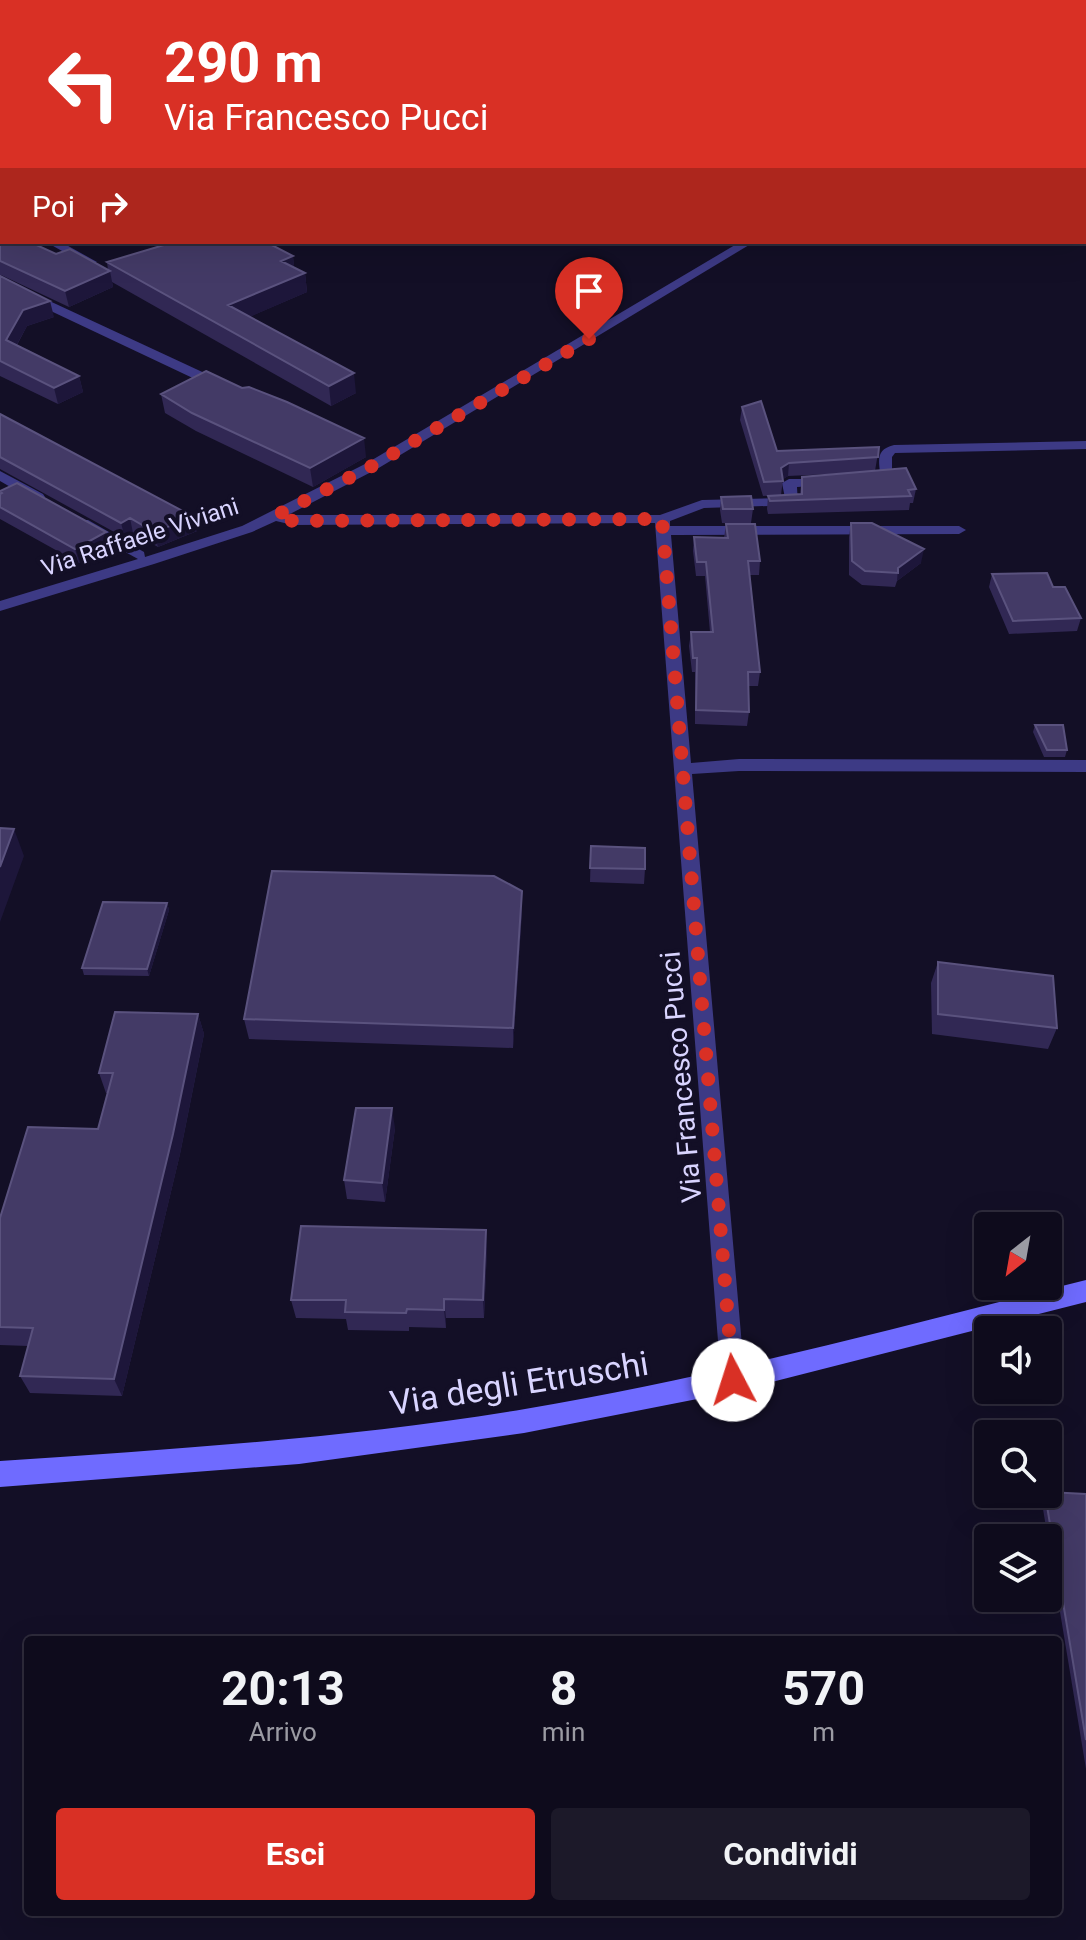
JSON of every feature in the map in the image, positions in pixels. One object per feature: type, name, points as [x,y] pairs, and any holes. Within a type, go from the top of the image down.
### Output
[{"type":"main road","name":"Via degli Etruschi","points":[[0,1474],[299,1452],[524,1421],[733,1380],[1086,1291]]},
{"type":"street","points":[[56,244],[105,270]]},
{"type":"street","name":"Via Raffaele Viviani","points":[[0,606],[149,561],[275,516],[372,466],[745,244]]},
{"type":"street","points":[[0,282],[237,394]]},
{"type":"street","points":[[662,525],[702,504],[793,502],[789,483],[882,478],[887,474],[885,457],[894,449],[1086,445]]},
{"type":"street","points":[[0,475],[139,555]]},
{"type":"street","points":[[275,516],[293,521],[959,530]]},
{"type":"street","name":"Via Francesco Pucci","points":[[662,525],[733,1380]]},
{"type":"street","points":[[684,769],[739,765],[1086,766]]},
{"type":"building","points":[[34,244],[56,254],[70,249],[110,271],[65,291],[0,261],[0,245]]},
{"type":"building","points":[[167,244],[270,244],[293,256],[281,261],[305,273],[228,305],[354,373],[329,386],[107,262]]},
{"type":"building","points":[[0,276],[50,301],[23,310],[6,340],[79,376],[54,388],[0,361]]},
{"type":"building","points":[[206,371],[242,388],[249,387],[287,402],[364,438],[310,468],[192,413],[161,394]]},
{"type":"building","points":[[761,401],[777,451],[879,447],[878,457],[789,463],[781,468],[783,481],[764,482],[742,407]]},
{"type":"building","points":[[0,414],[194,517],[154,532],[130,518],[121,523],[0,457]]},
{"type":"building","points":[[906,468],[916,489],[908,490],[911,496],[770,501],[768,496],[802,494],[802,477]]},
{"type":"building","points":[[17,483],[106,532],[75,549],[0,507],[0,491]]},
{"type":"building","points":[[751,496],[753,509],[723,509],[721,497]]},
{"type":"building","points":[[851,523],[872,523],[924,549],[898,568],[898,573],[865,571],[852,561]]},
{"type":"building","points":[[726,524],[755,524],[760,561],[748,561],[760,672],[748,672],[749,712],[696,710],[697,658],[693,658],[691,632],[713,632],[706,562],[697,562],[694,537],[728,538]]},
{"type":"building","points":[[1047,573],[1053,587],[1065,587],[1081,618],[1013,621],[992,574]]},
{"type":"building","points":[[1035,725],[1063,725],[1067,750],[1047,750]]},
{"type":"building","points":[[0,828],[14,829],[0,867]]},
{"type":"building","points":[[591,846],[645,848],[645,869],[590,868]]},
{"type":"building","points":[[272,871],[494,876],[522,891],[513,1028],[244,1019]]},
{"type":"building","points":[[103,902],[167,903],[147,969],[82,968]]},
{"type":"building","points":[[938,962],[1053,976],[1057,1028],[938,1014]]},
{"type":"building","points":[[115,1012],[198,1014],[173,1134],[114,1379],[20,1376],[33,1328],[0,1327],[0,1218],[28,1127],[98,1129],[113,1073],[99,1073]]},
{"type":"building","points":[[356,1108],[392,1108],[382,1183],[344,1180]]},
{"type":"building","points":[[301,1226],[486,1230],[483,1300],[444,1299],[444,1310],[407,1309],[406,1313],[345,1312],[346,1300],[291,1300]]},
{"type":"building","points":[[1062,1493],[1086,1494],[1086,1740],[1062,1596],[1062,1524],[1050,1524],[1047,1508],[1062,1508]]},
{"type":"route","points":[[589,339],[372,466],[275,516],[293,521],[662,519],[733,1380]]}]
